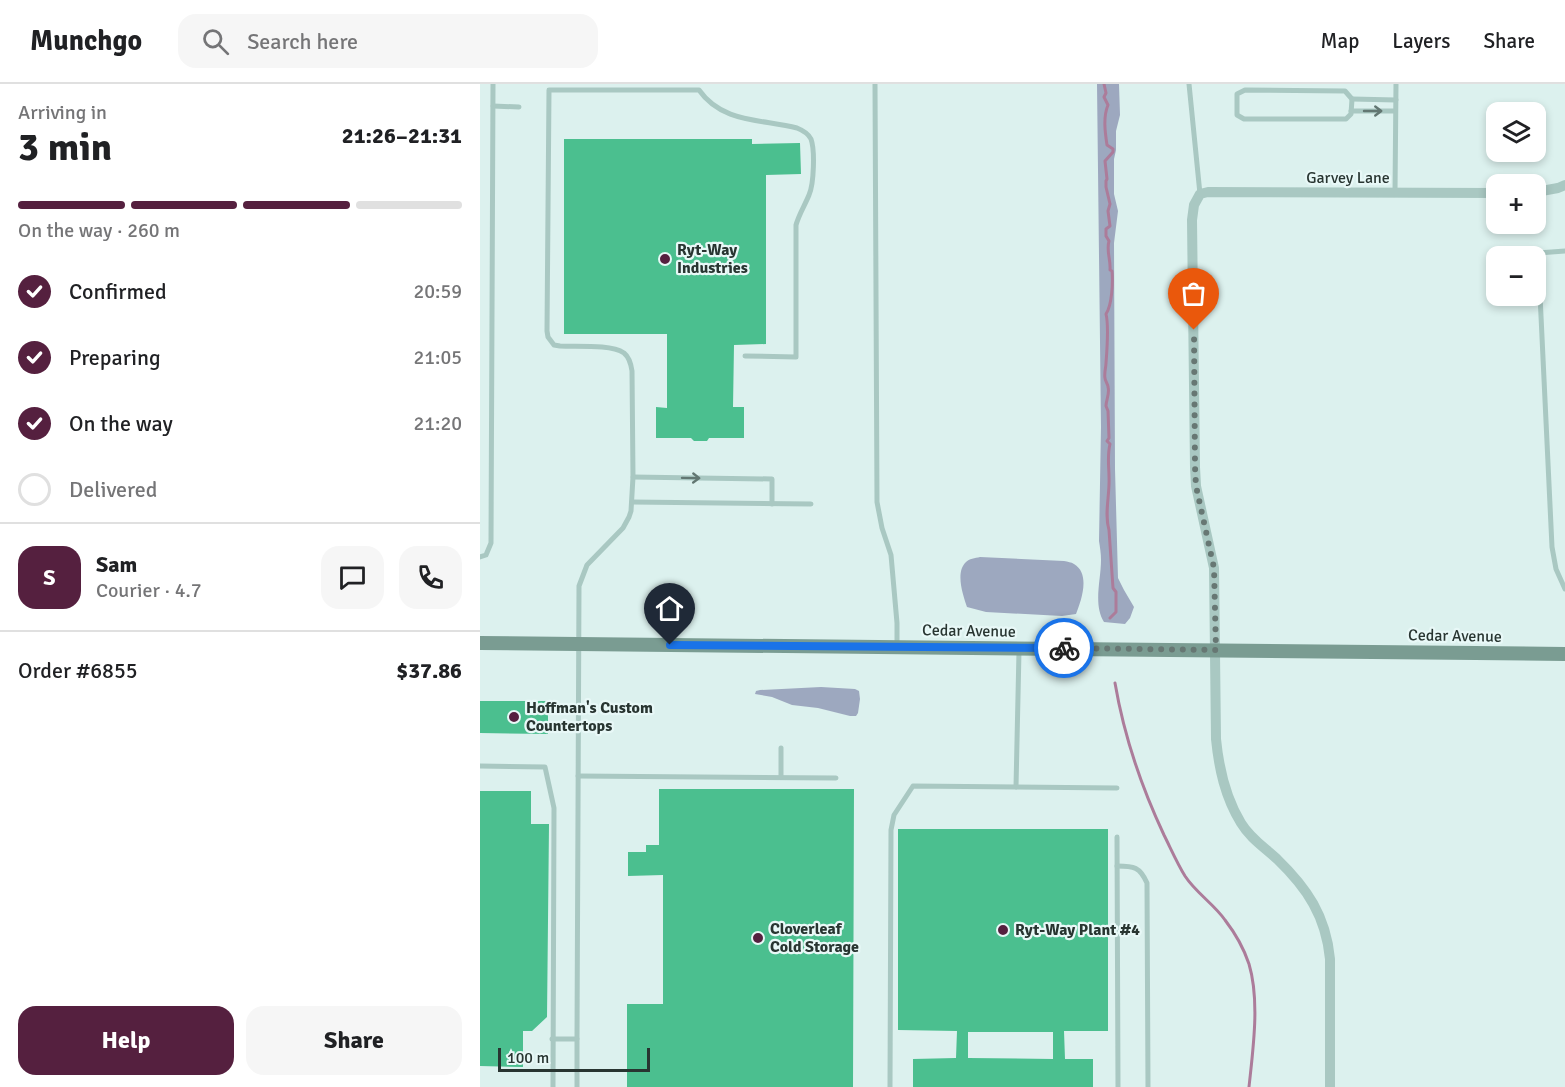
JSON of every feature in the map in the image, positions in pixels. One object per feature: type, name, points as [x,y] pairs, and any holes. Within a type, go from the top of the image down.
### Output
[{"type":"main road","name":"Cedar Avenue","points":[[480,643],[1565,654]]},
{"type":"street","points":[[1546,190],[1565,186]]},
{"type":"street","name":"Garvey Lane","points":[[1200,194],[1208,192],[1486,193]]},
{"type":"street","points":[[1200,194],[1194,205],[1192,220],[1195,467],[1196,486],[1214,568],[1216,739],[1219,766],[1228,798],[1241,825],[1277,859],[1304,889],[1320,916],[1329,945],[1330,959],[1330,1087]]},
{"type":"lane","points":[[480,557],[486,555],[491,543],[493,84]]},
{"type":"lane","points":[[875,84],[877,502],[882,528],[891,555],[897,647]]},
{"type":"lane","points":[[1189,84],[1200,194]]},
{"type":"lane","points":[[1395,84],[1395,194]]},
{"type":"lane","points":[[577,1087],[578,598],[584,570],[591,559],[623,528],[629,517],[633,477],[632,371],[628,358],[617,350],[555,345],[548,337],[549,90],[699,90],[711,104],[735,117],[797,128],[810,138],[813,154],[813,183],[796,225],[796,357],[745,356]]},
{"type":"lane","points":[[1245,90],[1345,91],[1352,99],[1351,114],[1346,119],[1244,119],[1237,115],[1237,94],[1245,90]]},
{"type":"lane","points":[[1352,99],[1396,99]]},
{"type":"lane","points":[[493,106],[519,107]]},
{"type":"lane","points":[[1351,111],[1395,111]]},
{"type":"lane","points":[[1565,251],[1538,253],[1552,547],[1556,568],[1565,589]]},
{"type":"lane","points":[[633,477],[772,479],[772,504]]},
{"type":"lane","points":[[632,502],[810,504]]},
{"type":"lane","points":[[1016,787],[1019,648]]},
{"type":"lane","points":[[781,748],[781,777]]},
{"type":"lane","points":[[480,766],[545,767],[554,808],[553,1087]]},
{"type":"lane","points":[[578,776],[836,778]]},
{"type":"lane","points":[[890,1087],[891,830],[894,815],[913,786],[1117,788]]},
{"type":"lane","points":[[1117,837],[1118,1087]]},
{"type":"lane","points":[[1118,866],[1136,868],[1147,883],[1148,1087]]},
{"type":"lane","points":[[552,1039],[577,1039]]},
{"type":"shaded area","points":[[1097,84],[1119,84],[1120,115],[1116,131],[1114,159],[1114,194],[1118,211],[1114,243],[1118,578],[1134,607],[1125,624],[1104,622],[1098,600],[1101,560],[1099,541],[1101,427]]},
{"type":"shaded area","points":[[980,557],[1071,562],[1079,568],[1083,581],[1082,595],[1076,614],[1062,616],[986,612],[967,607],[961,584],[961,572],[967,561]]},
{"type":"shaded area","points":[[821,687],[859,691],[860,699],[856,716],[792,705],[772,697],[755,694],[760,690]]},
{"type":"building","name":"Ryt-Way Industries","points":[[564,139],[752,139],[752,144],[800,143],[801,174],[766,175],[766,344],[734,345],[733,407],[744,407],[744,438],[709,438],[707,441],[694,441],[691,438],[656,438],[656,407],[667,408],[667,334],[564,334]]},
{"type":"building","name":"Hoffman's Custom Countertops","points":[[480,701],[548,701],[548,734],[480,733]]},
{"type":"building","name":"Cloverleaf Cold Storage","points":[[659,789],[854,789],[853,1087],[627,1087],[627,1004],[663,1004],[663,875],[628,876],[628,852],[646,852],[646,845],[659,845]]},
{"type":"building","points":[[480,791],[531,791],[531,824],[549,824],[547,1017],[532,1031],[523,1031],[523,1067],[480,1066]]},
{"type":"building","name":"Ryt-Way Plant #4","points":[[898,829],[1108,829],[1108,1031],[1064,1031],[1065,1059],[1093,1059],[1093,1087],[913,1087],[913,1059],[956,1058],[957,1031],[898,1030]],"holes":[[[968,1032],[1053,1032],[1053,1059],[968,1058]]]},
{"type":"waterway","points":[[1104,84],[1106,93],[1104,97],[1108,105],[1105,120],[1106,140],[1107,145],[1113,149],[1105,161],[1106,187],[1110,204],[1108,211],[1110,226],[1106,229],[1106,236],[1109,241],[1108,252],[1112,271],[1111,300],[1106,314],[1108,338],[1105,379],[1108,385],[1106,406],[1109,438],[1107,441],[1110,444],[1107,517],[1113,588],[1116,592],[1116,612],[1110,618]]},
{"type":"waterway","points":[[1115,683],[1134,760],[1164,835],[1185,876],[1221,914],[1236,936],[1249,964],[1255,1009],[1249,1087]]},
{"type":"way so far","points":[[1064,648],[1216,650],[1214,568],[1196,486],[1194,330]]},
{"type":"place","name":"Ryt-Way Industries","points":[[665,259]]},
{"type":"place","name":"Hoffman's Custom Countertops","points":[[514,717]]},
{"type":"place","name":"Ryt-Way Plant #4","points":[[1003,930]]},
{"type":"place","name":"Cloverleaf Cold Storage","points":[[758,938]]},
{"type":"route","points":[[670,645],[1064,648]]}]
